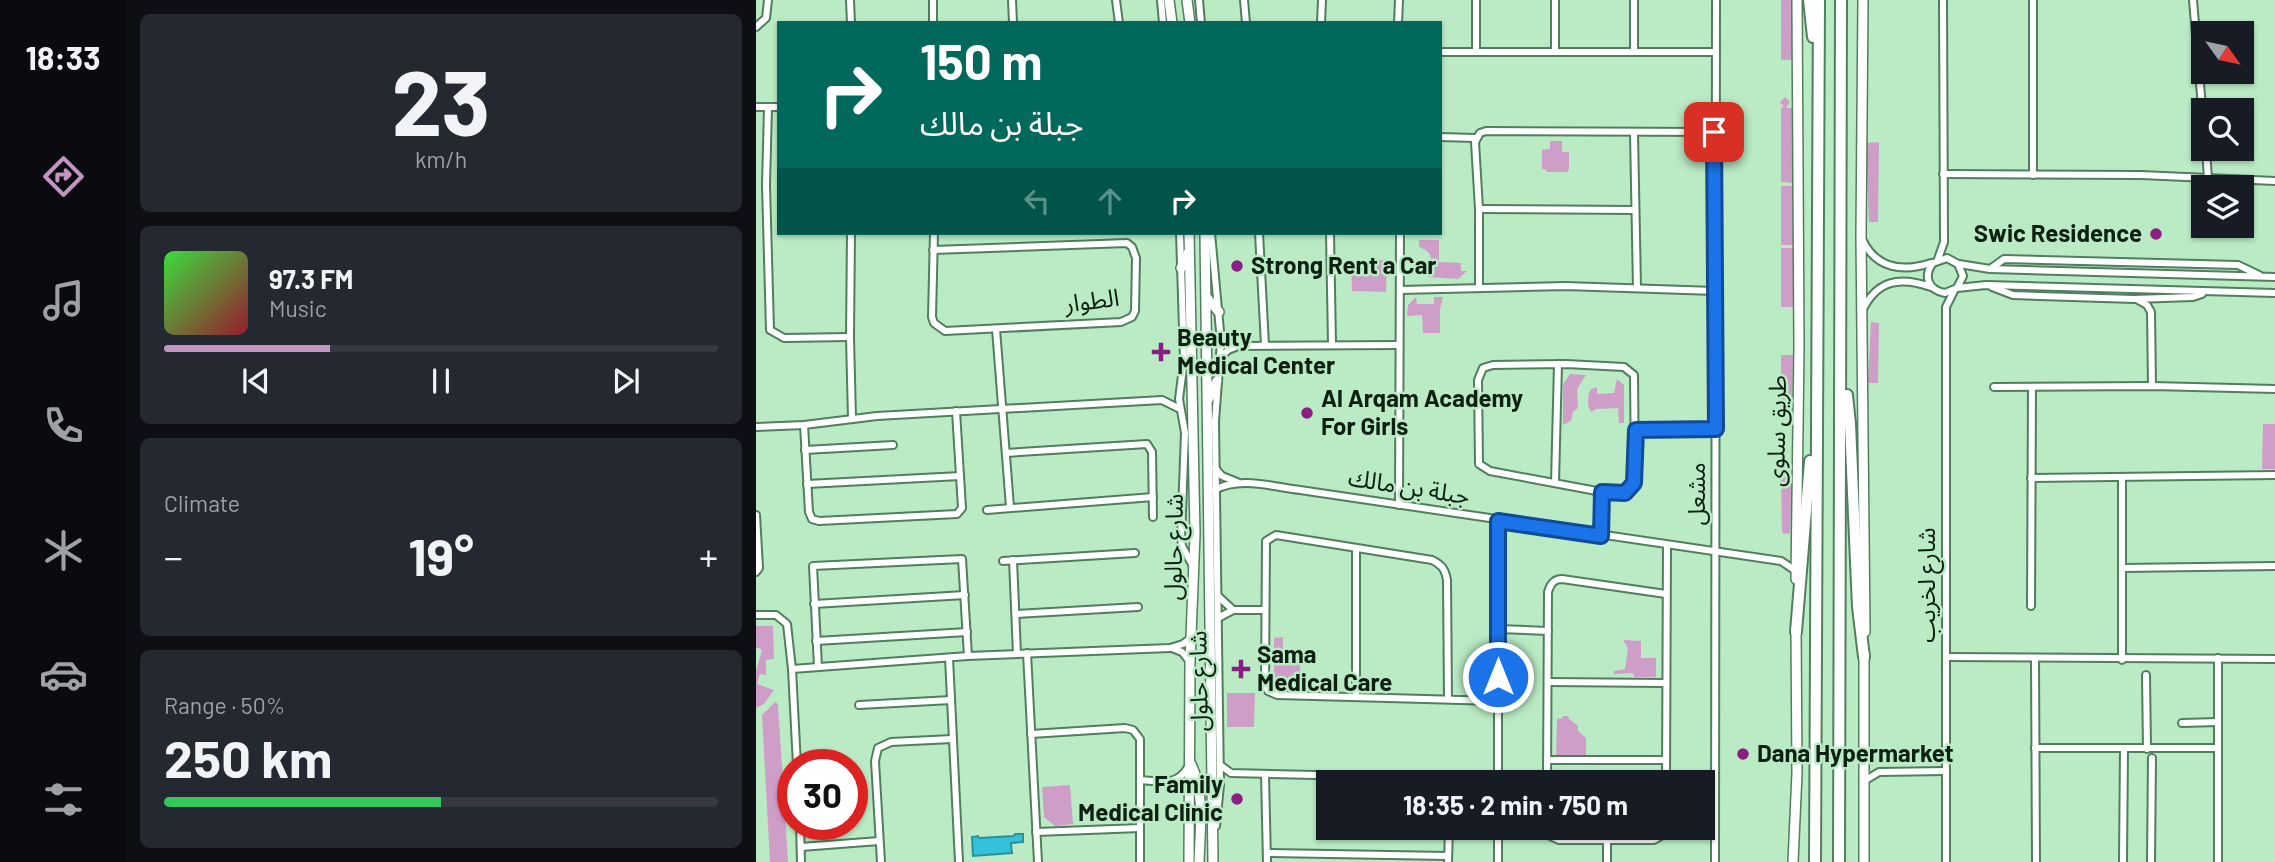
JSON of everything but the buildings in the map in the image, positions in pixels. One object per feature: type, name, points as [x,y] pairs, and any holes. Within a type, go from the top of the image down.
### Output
[{"type":"highway","points":[[1809,0],[1818,78]]},
{"type":"highway","name":"طريق سلوى","points":[[1815,862],[1818,0]]},
{"type":"highway","points":[[1839,862],[1842,3]]},
{"type":"highway","points":[[1841,354],[1850,424],[1858,607],[1864,657]]},
{"type":"highway","points":[[1796,632],[1817,410]]},
{"type":"main road","points":[[1169,0],[1172,21]]},
{"type":"main road","name":"طريق سلوى","points":[[1793,862],[1797,750],[1796,551],[1800,347],[1797,0]]},
{"type":"main road","points":[[1863,0],[1861,313],[1866,604],[1864,862]]},
{"type":"main road","points":[[1187,1],[1190,21]]},
{"type":"main road","name":"شارع حالول","points":[[1189,235],[1194,415],[1194,569],[1190,662],[1189,862]]},
{"type":"main road","name":"شارع حالول","points":[[1205,235],[1213,862]]},
{"type":"main road","points":[[1181,268],[1190,248]]},
{"type":"main road","points":[[1207,298],[1219,312]]},
{"type":"main road","points":[[1208,399],[1217,381]]},
{"type":"main road","points":[[1210,577],[1218,591]]},
{"type":"main road","points":[[1190,762],[1196,773],[1199,791],[1199,862]]},
{"type":"street","points":[[756,27],[766,18],[768,0]]},
{"type":"street","points":[[850,0],[851,21]]},
{"type":"street","points":[[933,0],[933,21]]},
{"type":"street","points":[[1012,0],[1013,21]]},
{"type":"street","points":[[1116,0],[1119,21]]},
{"type":"street","points":[[1161,0],[1163,21]]},
{"type":"street","points":[[1199,0],[1201,21]]},
{"type":"street","points":[[1244,0],[1246,21]]},
{"type":"street","points":[[1321,21],[1322,0]]},
{"type":"street","points":[[1398,21],[1399,0]]},
{"type":"street","points":[[1476,0],[1476,52]]},
{"type":"street","points":[[1555,0],[1555,52]]},
{"type":"street","points":[[1634,0],[1634,51]]},
{"type":"street","name":"مشعل","points":[[1716,0],[1716,862]]},
{"type":"street","points":[[1943,0],[1944,242],[1927,274],[1933,289],[1946,307]]},
{"type":"street","points":[[2033,0],[2033,175]]},
{"type":"street","points":[[2185,0],[2193,0],[2201,98]]},
{"type":"street","points":[[1442,52],[1716,52]]},
{"type":"street","points":[[756,107],[777,107]]},
{"type":"street","points":[[768,107],[766,185],[770,330],[784,338],[849,337]]},
{"type":"street","points":[[1442,137],[1475,138],[1486,131],[1714,132]]},
{"type":"street","points":[[1634,133],[1637,288]]},
{"type":"street","points":[[1475,138],[1479,209],[1479,288]]},
{"type":"street","points":[[1943,174],[2191,178]]},
{"type":"street","points":[[2254,180],[2275,181]]},
{"type":"street","points":[[756,186],[766,185]]},
{"type":"street","points":[[1479,209],[1635,211]]},
{"type":"street","points":[[851,235],[849,337],[852,419]]},
{"type":"street","name":"الطوار","points":[[933,235],[932,317],[934,323],[945,331],[1127,320],[1132,317],[1136,306],[1135,251],[1126,243],[933,250]]},
{"type":"street","points":[[1180,235],[1184,360],[1180,409],[1185,433],[1182,546],[1194,569]]},
{"type":"street","name":"شارع حلول","points":[[1211,235],[1220,338],[1215,468],[1220,785],[1214,835]]},
{"type":"street","points":[[1259,235],[1265,345]]},
{"type":"street","points":[[1330,235],[1332,344]]},
{"type":"street","points":[[1399,505],[1400,235]]},
{"type":"street","points":[[1861,236],[1870,254],[1886,265],[1903,267],[1935,261],[1955,261],[1971,268],[1990,269],[2275,277]]},
{"type":"street","points":[[1944,242],[1962,276],[1956,289]]},
{"type":"street","points":[[1861,313],[1869,298],[1883,285],[1902,282],[1945,293],[1986,285],[2275,293]]},
{"type":"street","points":[[1986,285],[2013,295],[2134,299],[2193,298],[2208,292]]},
{"type":"street","points":[[1400,290],[1637,288],[1715,291]]},
{"type":"street","name":"شارع لخريب","points":[[1945,862],[1946,307],[1956,289]]},
{"type":"street","points":[[2134,299],[2147,305],[2151,312],[2152,386]]},
{"type":"street","points":[[2151,312],[2160,301],[2166,299]]},
{"type":"street","points":[[996,329],[1010,507]]},
{"type":"street","points":[[1220,338],[1238,346]]},
{"type":"street","points":[[1220,358],[1228,350],[1238,346],[1399,345]]},
{"type":"street","points":[[1555,483],[1558,364]]},
{"type":"street","points":[[1558,364],[1619,366],[1631,371],[1634,379],[1636,430],[1635,477],[1632,487],[1625,493],[1602,492],[1490,471],[1479,464],[1478,380],[1481,371],[1487,366],[1558,364]]},
{"type":"street","points":[[1994,387],[2152,386],[2275,389]]},
{"type":"street","points":[[1162,400],[1180,387]]},
{"type":"street","points":[[2031,606],[2032,387]]},
{"type":"street","points":[[756,427],[956,411],[1162,400],[1180,409]]},
{"type":"street","points":[[804,425],[810,516],[819,521],[959,513],[962,509],[956,411]]},
{"type":"street","points":[[1636,430],[1716,429]]},
{"type":"street","points":[[805,450],[893,444]]},
{"type":"street","points":[[1006,453],[1147,444],[1152,452],[1153,517]]},
{"type":"street","name":"جبلة بن مالك","points":[[1215,468],[1222,476],[1238,483]]},
{"type":"street","points":[[2031,478],[2275,475]]},
{"type":"street","points":[[807,484],[960,476]]},
{"type":"street","points":[[2122,477],[2122,660]]},
{"type":"street","name":"جبلة بن مالك","points":[[1215,490],[1227,483],[1238,483],[1399,505],[1781,561],[1796,571]]},
{"type":"street","points":[[1601,536],[1602,492]]},
{"type":"street","points":[[986,510],[1153,498]]},
{"type":"street","points":[[756,515],[759,568],[756,572]]},
{"type":"street","points":[[1498,521],[1498,770]]},
{"type":"street","points":[[1448,699],[1445,570],[1440,564],[1432,560],[1276,535],[1269,538],[1265,545],[1264,610],[1265,686],[1268,691],[1277,695],[1498,701]]},
{"type":"street","points":[[1666,770],[1667,545]]},
{"type":"street","points":[[1356,548],[1356,697]]},
{"type":"street","points":[[1781,561],[1796,551]]},
{"type":"street","points":[[1003,561],[1135,553]]},
{"type":"street","points":[[818,667],[813,566],[960,557],[964,561],[968,656]]},
{"type":"street","points":[[1013,560],[1017,654]]},
{"type":"street","points":[[2122,568],[2275,566]]},
{"type":"street","points":[[1547,770],[1549,587],[1559,579],[1666,594]]},
{"type":"street","points":[[1218,591],[1233,610]]},
{"type":"street","points":[[814,604],[965,595]]},
{"type":"street","points":[[1016,614],[1138,607]]},
{"type":"street","points":[[1218,618],[1233,610],[1264,610]]},
{"type":"street","points":[[756,615],[776,615],[787,624],[796,749]]},
{"type":"street","points":[[1498,629],[1548,631]]},
{"type":"street","points":[[816,641],[967,632]]},
{"type":"street","points":[[792,668],[949,657],[1170,648],[1191,638]]},
{"type":"street","points":[[1170,648],[1182,652],[1190,662]]},
{"type":"street","points":[[1027,653],[1038,862]]},
{"type":"street","points":[[949,657],[959,862]]},
{"type":"street","points":[[1946,657],[2275,659]]},
{"type":"street","points":[[2218,657],[2218,862]]},
{"type":"street","points":[[2035,659],[2036,862]]},
{"type":"street","points":[[2146,675],[2147,749]]},
{"type":"street","points":[[1548,682],[1665,683]]},
{"type":"street","points":[[859,705],[951,700]]},
{"type":"street","points":[[2182,723],[2218,722]]},
{"type":"street","points":[[1031,734],[1130,728],[1136,733],[1140,739],[1140,862]]},
{"type":"street","points":[[880,862],[875,761],[878,748],[891,742],[952,739]]},
{"type":"street","points":[[2035,748],[2218,748]]},
{"type":"street","points":[[2123,862],[2124,749]]},
{"type":"street","points":[[2151,862],[2152,758]]},
{"type":"street","points":[[1547,760],[1666,760]]},
{"type":"street","points":[[1864,760],[1879,772]]},
{"type":"street","points":[[1141,780],[1178,780],[1184,775],[1190,762]]},
{"type":"street","points":[[1219,763],[1231,774],[1316,776]]},
{"type":"street","points":[[1864,781],[1879,772],[1945,771]]},
{"type":"street","points":[[1220,785],[1231,774]]},
{"type":"street","points":[[1265,774],[1267,862]]},
{"type":"street","points":[[1036,832],[1140,828]]},
{"type":"street","points":[[801,840],[801,862]]},
{"type":"street","points":[[1267,853],[1448,859],[1449,840]]},
{"type":"street","points":[[1498,840],[1498,862]]},
{"type":"street","points":[[1607,840],[1607,862]]},
{"type":"street","points":[[801,847],[879,841]]},
{"type":"shaded area","points":[[1781,0],[1792,0],[1793,60],[1781,60]]},
{"type":"shaded area","points":[[1785,97],[1790,102],[1786,108],[1793,108],[1793,183],[1781,182],[1781,108],[1784,107],[1780,102]]},
{"type":"shaded area","points":[[1550,141],[1562,141],[1562,152],[1569,152],[1567,172],[1547,172],[1542,169],[1542,150],[1550,149]]},
{"type":"shaded area","points":[[1879,142],[1878,222],[1869,222],[1866,143]]},
{"type":"shaded area","points":[[1781,186],[1793,186],[1793,245],[1781,245]]},
{"type":"shaded area","points":[[1419,240],[1439,240],[1439,262],[1461,263],[1461,271],[1467,271],[1458,279],[1428,277],[1430,256],[1419,247]]},
{"type":"shaded area","points":[[1781,248],[1793,248],[1793,307],[1781,307]]},
{"type":"shaded area","points":[[1351,260],[1387,260],[1386,292],[1352,291]]},
{"type":"shaded area","points":[[1416,297],[1417,304],[1434,304],[1434,297],[1443,297],[1440,333],[1423,333],[1422,315],[1407,316],[1408,305]]},
{"type":"shaded area","points":[[1871,322],[1879,323],[1878,383],[1868,383]]},
{"type":"shaded area","points":[[1781,355],[1793,355],[1792,411],[1781,411]]},
{"type":"shaded area","points":[[1570,374],[1586,375],[1577,389],[1578,408],[1573,412],[1571,421],[1563,425],[1563,385]]},
{"type":"shaded area","points":[[1617,379],[1624,385],[1624,423],[1619,423],[1618,408],[1596,409],[1591,412],[1588,404],[1591,389],[1597,387],[1597,394],[1614,393]]},
{"type":"shaded area","points":[[2263,424],[2275,424],[2275,469],[2262,469]]},
{"type":"shaded area","points":[[1781,475],[1792,475],[1790,534],[1782,533]]},
{"type":"shaded area","points":[[756,626],[773,626],[774,659],[766,660],[766,675],[760,674],[757,684],[774,690],[764,704],[756,708],[756,671],[762,650],[756,647]]},
{"type":"shaded area","points":[[1283,637],[1283,659],[1300,660],[1300,684],[1303,684],[1303,687],[1282,687],[1274,679],[1274,638]]},
{"type":"shaded area","points":[[1623,640],[1641,641],[1641,658],[1656,658],[1656,677],[1634,677],[1633,673],[1614,674],[1614,671],[1625,669],[1628,648]]},
{"type":"shaded area","points":[[1227,693],[1255,693],[1254,727],[1227,727]]},
{"type":"shaded area","points":[[775,702],[778,704],[781,749],[777,749],[777,840],[787,840],[788,862],[770,862],[762,715]]},
{"type":"shaded area","points":[[1568,716],[1586,738],[1586,756],[1556,755],[1557,719]]},
{"type":"shaded area","points":[[1070,785],[1073,824],[1055,826],[1044,817],[1042,787]]},
{"type":"water","points":[[1023,834],[1023,842],[1011,843],[1012,853],[973,856],[972,837]]},
{"type":"place","name":"Swic Residence","points":[[2156,234]]},
{"type":"place","name":"Strong Rent a Car","points":[[1237,266]]},
{"type":"place","name":"Beauty Medical Center","points":[[1161,352]]},
{"type":"place","name":"Al Arqam Academy For Girls","points":[[1307,413]]},
{"type":"place","name":"Sama Medical Care","points":[[1241,669]]},
{"type":"place","name":"Dana Hypermarket","points":[[1743,754]]},
{"type":"place","name":"Family Medical Clinic","points":[[1237,799]]},
{"type":"route","points":[[1498,677],[1498,521],[1601,536],[1602,492],[1625,493],[1634,483],[1636,430],[1716,429],[1714,132]]}]
